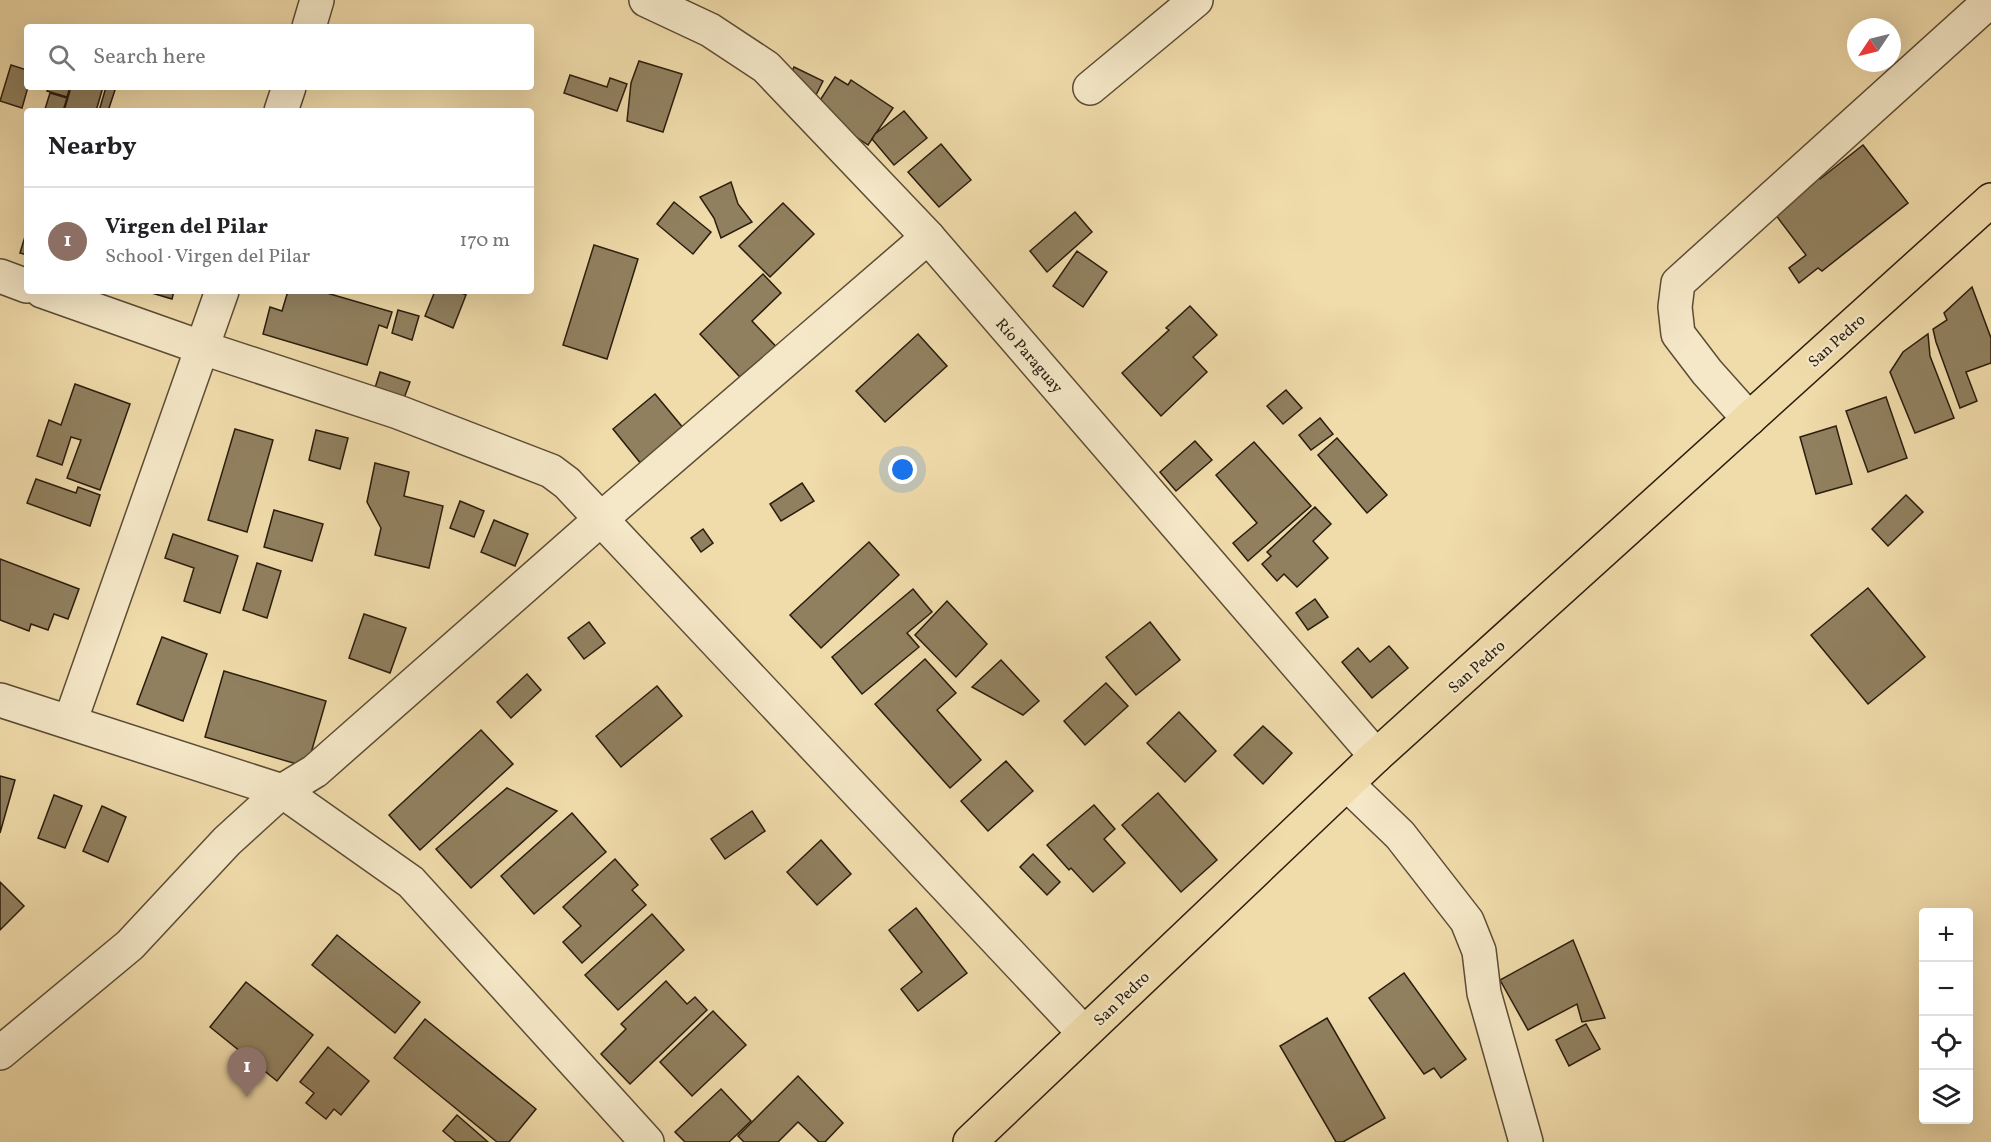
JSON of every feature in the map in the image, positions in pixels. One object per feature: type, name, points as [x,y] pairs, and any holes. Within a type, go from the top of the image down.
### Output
[{"type":"main road","name":"San Pedro","points":[[970,1142],[1376,756],[1991,200]]},
{"type":"street","points":[[310,24],[317,0]]},
{"type":"street","name":"Río Paraguay","points":[[646,0],[710,30],[766,68],[928,237],[1376,756]]},
{"type":"street","points":[[1090,88],[1196,0]]},
{"type":"street","points":[[1749,419],[1707,372],[1678,334],[1675,306],[1678,283],[1991,0]]},
{"type":"street","points":[[282,108],[288,90]]},
{"type":"street","points":[[0,1053],[130,945],[226,841],[282,791],[315,771],[600,519],[928,237]]},
{"type":"street","points":[[0,276],[24,285]]},
{"type":"street","points":[[50,294],[203,348],[398,412],[551,471],[567,483],[1084,1033]]},
{"type":"street","points":[[70,722],[221,294]]},
{"type":"street","points":[[0,700],[282,791],[411,882],[646,1142]]},
{"type":"street","points":[[1347,784],[1400,835],[1467,921],[1479,951],[1484,993],[1526,1142]]},
{"type":"building","points":[[639,61],[682,74],[663,132],[627,121],[631,83]]},
{"type":"building","points":[[11,65],[24,69],[24,90],[27,90],[22,108],[0,101]]},
{"type":"building","points":[[794,67],[823,81],[816,95],[787,82]]},
{"type":"building","points":[[570,75],[607,87],[610,78],[627,84],[617,111],[564,93]]},
{"type":"building","points":[[835,77],[848,85],[851,80],[893,108],[868,145],[826,117],[817,105]]},
{"type":"building","points":[[48,90],[69,90],[67,97]]},
{"type":"building","points":[[70,90],[102,90],[97,108],[65,108]]},
{"type":"building","points":[[105,90],[115,90],[109,108],[100,108]]},
{"type":"building","points":[[50,93],[67,98],[64,108],[45,108]]},
{"type":"building","points":[[904,111],[927,138],[894,165],[872,139]]},
{"type":"building","points":[[941,144],[971,180],[939,207],[908,172]]},
{"type":"building","points":[[1863,145],[1908,203],[1822,271],[1818,268],[1799,283],[1789,268],[1806,255],[1775,214],[1811,167],[1820,179]]},
{"type":"building","points":[[731,182],[738,204],[752,222],[721,238],[714,218],[700,197]]},
{"type":"building","points":[[674,202],[711,232],[693,254],[657,224]]},
{"type":"building","points":[[783,203],[814,234],[770,277],[739,246]]},
{"type":"building","points":[[1075,212],[1092,232],[1047,272],[1030,251]]},
{"type":"building","points":[[24,240],[24,254],[20,253]]},
{"type":"building","points":[[594,245],[638,259],[607,359],[563,345]]},
{"type":"building","points":[[1077,251],[1107,272],[1083,307],[1053,286]]},
{"type":"building","points":[[763,274],[781,293],[752,321],[784,355],[750,388],[700,334]]},
{"type":"building","points":[[1972,287],[1991,338],[1991,363],[1966,372],[1977,401],[1960,408],[1933,329],[1947,320],[1944,313]]},
{"type":"building","points":[[155,294],[173,294],[172,299]]},
{"type":"building","points":[[287,294],[330,294],[392,312],[387,328],[379,325],[367,365],[263,334],[270,307],[282,311]]},
{"type":"building","points":[[434,294],[466,295],[453,328],[425,316]]},
{"type":"building","points":[[1190,306],[1217,335],[1193,357],[1207,372],[1161,416],[1122,373],[1169,330],[1166,328]]},
{"type":"building","points":[[398,310],[419,316],[412,340],[392,333]]},
{"type":"building","points":[[918,334],[947,366],[885,422],[856,391]]},
{"type":"building","points":[[1928,334],[1930,356],[1954,418],[1915,433],[1890,372],[1903,352]]},
{"type":"building","points":[[380,372],[410,382],[403,401],[374,391]]},
{"type":"building","points":[[75,384],[130,404],[100,490],[67,478],[81,440],[71,437],[62,465],[37,456],[49,420],[61,425]]},
{"type":"building","points":[[1286,390],[1302,408],[1283,424],[1267,406]]},
{"type":"building","points":[[655,394],[689,435],[646,470],[613,429]]},
{"type":"building","points":[[1886,397],[1907,458],[1868,472],[1846,411]]},
{"type":"building","points":[[1320,418],[1333,434],[1311,450],[1299,435]]},
{"type":"building","points":[[1836,426],[1852,484],[1816,494],[1800,437]]},
{"type":"building","points":[[235,429],[273,440],[247,532],[208,520]]},
{"type":"building","points":[[316,430],[348,438],[340,469],[309,460]]},
{"type":"building","points":[[1337,438],[1387,495],[1367,513],[1318,455]]},
{"type":"building","points":[[1195,441],[1212,460],[1176,491],[1160,472]]},
{"type":"building","points":[[1254,442],[1311,506],[1248,561],[1233,543],[1257,523],[1216,475]]},
{"type":"building","points":[[375,463],[409,472],[404,496],[443,506],[429,568],[375,555],[381,528],[367,502]]},
{"type":"building","points":[[36,479],[76,493],[78,487],[100,495],[90,526],[27,503]]},
{"type":"building","points":[[802,483],[814,501],[781,521],[770,504]]},
{"type":"building","points":[[1906,495],[1923,512],[1888,546],[1872,529]]},
{"type":"building","points":[[460,501],[484,511],[474,537],[450,528]]},
{"type":"building","points":[[1315,507],[1331,524],[1313,541],[1328,558],[1297,587],[1284,574],[1277,581],[1262,564],[1271,556],[1267,552]]},
{"type":"building","points":[[274,510],[323,524],[312,561],[264,547]]},
{"type":"building","points":[[494,520],[528,534],[515,566],[481,552]]},
{"type":"building","points":[[703,529],[713,543],[701,552],[691,538]]},
{"type":"building","points":[[173,534],[238,556],[220,613],[184,601],[194,568],[165,558]]},
{"type":"building","points":[[869,542],[899,575],[821,648],[790,615]]},
{"type":"building","points":[[0,559],[79,589],[68,619],[54,614],[48,630],[31,624],[29,631],[0,620]]},
{"type":"building","points":[[257,563],[281,571],[267,618],[243,610]]},
{"type":"building","points":[[1868,588],[1925,657],[1868,704],[1811,635]]},
{"type":"building","points":[[913,589],[932,612],[907,633],[919,647],[862,694],[832,657]]},
{"type":"building","points":[[1315,599],[1328,617],[1308,630],[1296,613]]},
{"type":"building","points":[[947,601],[987,644],[956,677],[915,635]]},
{"type":"building","points":[[364,614],[406,628],[390,673],[349,658]]},
{"type":"building","points":[[589,622],[605,643],[584,659],[568,638]]},
{"type":"building","points":[[1150,622],[1180,660],[1136,695],[1106,657]]},
{"type":"building","points":[[162,637],[207,654],[183,721],[137,704]]},
{"type":"building","points":[[1389,646],[1408,668],[1372,698],[1342,662],[1358,648],[1370,662]]},
{"type":"building","points":[[925,659],[956,693],[937,710],[981,760],[950,788],[875,704]]},
{"type":"building","points":[[1001,660],[1039,701],[1023,715],[972,687]]},
{"type":"building","points":[[224,671],[326,701],[307,767],[205,737]]},
{"type":"building","points":[[527,674],[541,690],[511,718],[497,702]]},
{"type":"building","points":[[1106,683],[1128,706],[1085,745],[1064,721]]},
{"type":"building","points":[[657,686],[682,716],[621,767],[596,736]]},
{"type":"building","points":[[1179,712],[1216,751],[1185,782],[1147,743]]},
{"type":"building","points":[[1263,726],[1292,753],[1263,784],[1234,755]]},
{"type":"building","points":[[481,730],[513,764],[420,850],[389,815]]},
{"type":"building","points":[[1006,761],[1033,791],[988,831],[961,801]]},
{"type":"building","points":[[0,776],[15,780],[0,833]]},
{"type":"building","points":[[507,788],[557,811],[471,888],[436,849]]},
{"type":"building","points":[[1158,793],[1217,860],[1181,892],[1122,825]]},
{"type":"building","points":[[54,795],[82,806],[65,848],[38,838]]},
{"type":"building","points":[[1094,805],[1115,829],[1104,839],[1125,863],[1093,892],[1047,845]]},
{"type":"building","points":[[102,806],[126,817],[108,862],[83,851]]},
{"type":"building","points":[[752,811],[765,831],[725,859],[711,839]]},
{"type":"building","points":[[572,813],[606,852],[534,914],[501,876]]},
{"type":"building","points":[[821,840],[851,874],[817,905],[787,872]]},
{"type":"building","points":[[1033,854],[1060,882],[1047,895],[1020,867]]},
{"type":"building","points":[[615,859],[638,885],[632,890],[646,905],[582,963],[563,942],[581,926],[563,907]]},
{"type":"building","points":[[0,882],[24,906],[0,930]]},
{"type":"building","points":[[916,908],[967,973],[918,1011],[901,989],[922,972],[889,930]]},
{"type":"building","points":[[652,914],[684,950],[618,1010],[585,975]]},
{"type":"building","points":[[337,935],[420,1002],[395,1033],[312,965]]},
{"type":"building","points":[[1573,940],[1605,1018],[1582,1022],[1577,1004],[1528,1030],[1500,980]]},
{"type":"building","points":[[1404,973],[1466,1059],[1441,1078],[1434,1068],[1424,1074],[1369,998]]},
{"type":"building","points":[[666,981],[687,1004],[695,997],[707,1010],[630,1084],[601,1054],[626,1029],[621,1024]]},
{"type":"building","points":[[246,982],[313,1035],[277,1081],[210,1027]]},
{"type":"building","points":[[713,1011],[746,1045],[692,1096],[660,1062]]},
{"type":"building","points":[[1327,1018],[1385,1118],[1343,1142],[1336,1142],[1280,1046]]},
{"type":"building","points":[[425,1019],[536,1109],[509,1142],[497,1142],[394,1058]]},
{"type":"building","points":[[1586,1024],[1600,1049],[1569,1066],[1556,1040]]},
{"type":"building","points":[[328,1047],[369,1081],[341,1115],[334,1109],[326,1119],[306,1103],[314,1093],[300,1082]]},
{"type":"building","points":[[798,1076],[843,1123],[825,1142],[819,1142],[798,1122],[778,1142],[744,1142],[738,1136]]},
{"type":"building","points":[[721,1089],[751,1121],[729,1142],[685,1142],[675,1132]]},
{"type":"building","points":[[457,1115],[488,1142],[456,1142],[443,1131]]},
{"type":"place","name":"Virgen del Pilar","points":[[247,1097]]}]
